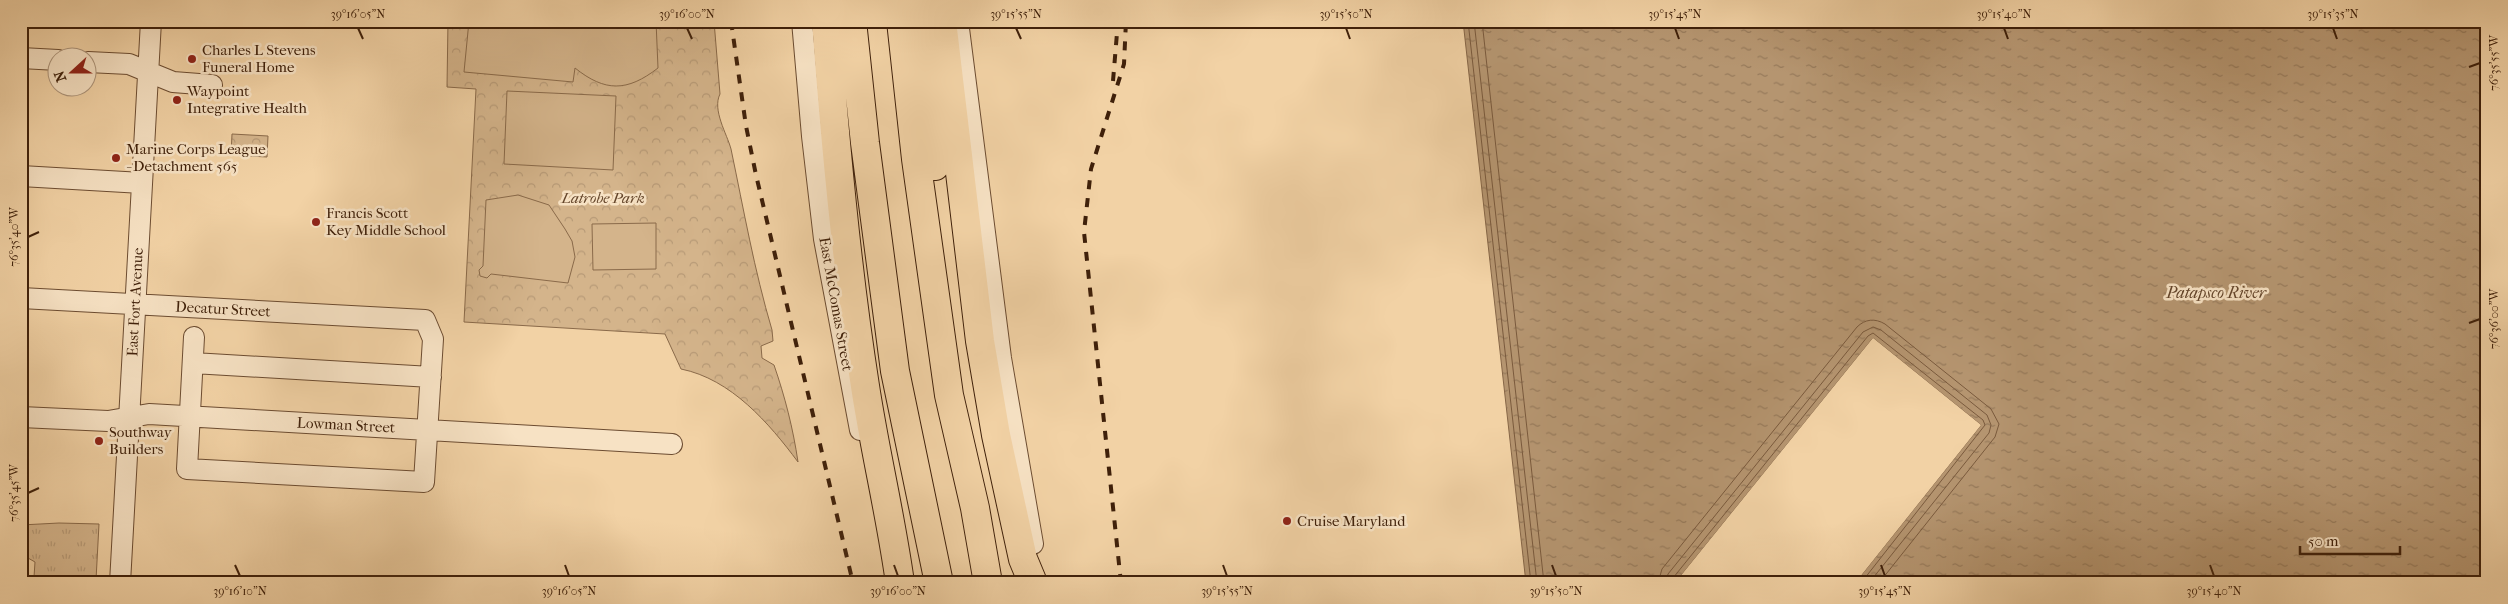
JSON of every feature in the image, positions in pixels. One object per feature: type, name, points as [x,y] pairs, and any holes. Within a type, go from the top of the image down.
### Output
[{"type":"highway","points":[[826,21],[843,226],[855,320],[874,441],[900,583]]},
{"type":"highway","points":[[852,21],[865,143],[895,371],[939,583]]},
{"type":"highway","points":[[870,21],[927,518]]},
{"type":"highway","points":[[901,21],[917,168],[942,351],[949,395],[975,508],[988,583]]},
{"type":"highway","points":[[923,21],[934,150],[964,392],[975,508]]},
{"type":"highway","points":[[942,21],[972,285],[985,374],[1013,519],[1023,559],[1033,583]]},
{"type":"street","name":"East Fort Avenue","points":[[120,583],[151,21]]},
{"type":"street","name":"East McComas Street","points":[[802,21],[817,186],[832,290],[850,388],[894,583]]},
{"type":"street","points":[[958,21],[1007,402],[1042,583]]},
{"type":"street","points":[[21,58],[48,59]]},
{"type":"street","points":[[98,62],[124,63],[148,70],[173,82],[212,85]]},
{"type":"street","points":[[21,176],[142,183]]},
{"type":"street","name":"Decatur Street","points":[[21,298],[425,320],[433,338],[431,377]]},
{"type":"street","points":[[193,364],[431,377],[424,482],[188,468],[194,337]]},
{"type":"street","name":"Lowman Street","points":[[21,417],[108,421],[149,414],[672,444]]},
{"type":"green space","name":"Latrobe Park","points":[[448,21],[714,21],[720,94],[718,100],[719,114],[731,149],[755,262],[772,330],[773,341],[761,346],[762,358],[774,365],[794,437],[798,462],[775,432],[732,393],[716,382],[699,374],[681,369],[665,334],[464,322],[476,89],[447,87]]},
{"type":"green space","points":[[469,21],[656,21],[658,68],[636,81],[616,86],[596,82],[575,68],[573,82],[464,72]]},
{"type":"green space","points":[[507,91],[616,96],[613,170],[504,164]]},
{"type":"green space","points":[[232,134],[268,136],[267,157],[231,155]]},
{"type":"green space","points":[[518,195],[549,205],[572,241],[575,257],[568,283],[491,274],[487,278],[480,276],[479,270],[483,266],[486,200]]},
{"type":"green space","points":[[656,223],[656,269],[593,270],[592,224]]},
{"type":"green space","points":[[59,523],[99,524],[96,580],[34,577],[35,562],[21,554],[21,525]]},
{"type":"water","name":"Patapsco River","points":[[1463,21],[2487,21],[2487,583],[1855,583],[1981,425],[1873,338],[1675,583],[1526,583]]},
{"type":"pier","points":[[1873,338],[1981,425],[1855,583],[1852,583],[1977,425],[1873,341],[1679,583],[1675,583]]},
{"type":"railway","points":[[731,21],[746,126],[756,175],[853,583]]},
{"type":"railway","points":[[1113,81],[1118,21]]},
{"type":"railway","points":[[1121,583],[1084,232],[1091,169],[1124,64],[1126,21]]},
{"type":"place","name":"Charles L Stevens Funeral Home","points":[[192,59]]},
{"type":"place","name":"Waypoint Integrative Health","points":[[177,100]]},
{"type":"place","name":"Marine Corps League - Detachment 565","points":[[116,158]]},
{"type":"place","name":"Francis Scott Key Middle School","points":[[316,222]]},
{"type":"place","name":"Southway Builders","points":[[99,441]]},
{"type":"place","name":"Cruise Maryland","points":[[1287,521]]}]
